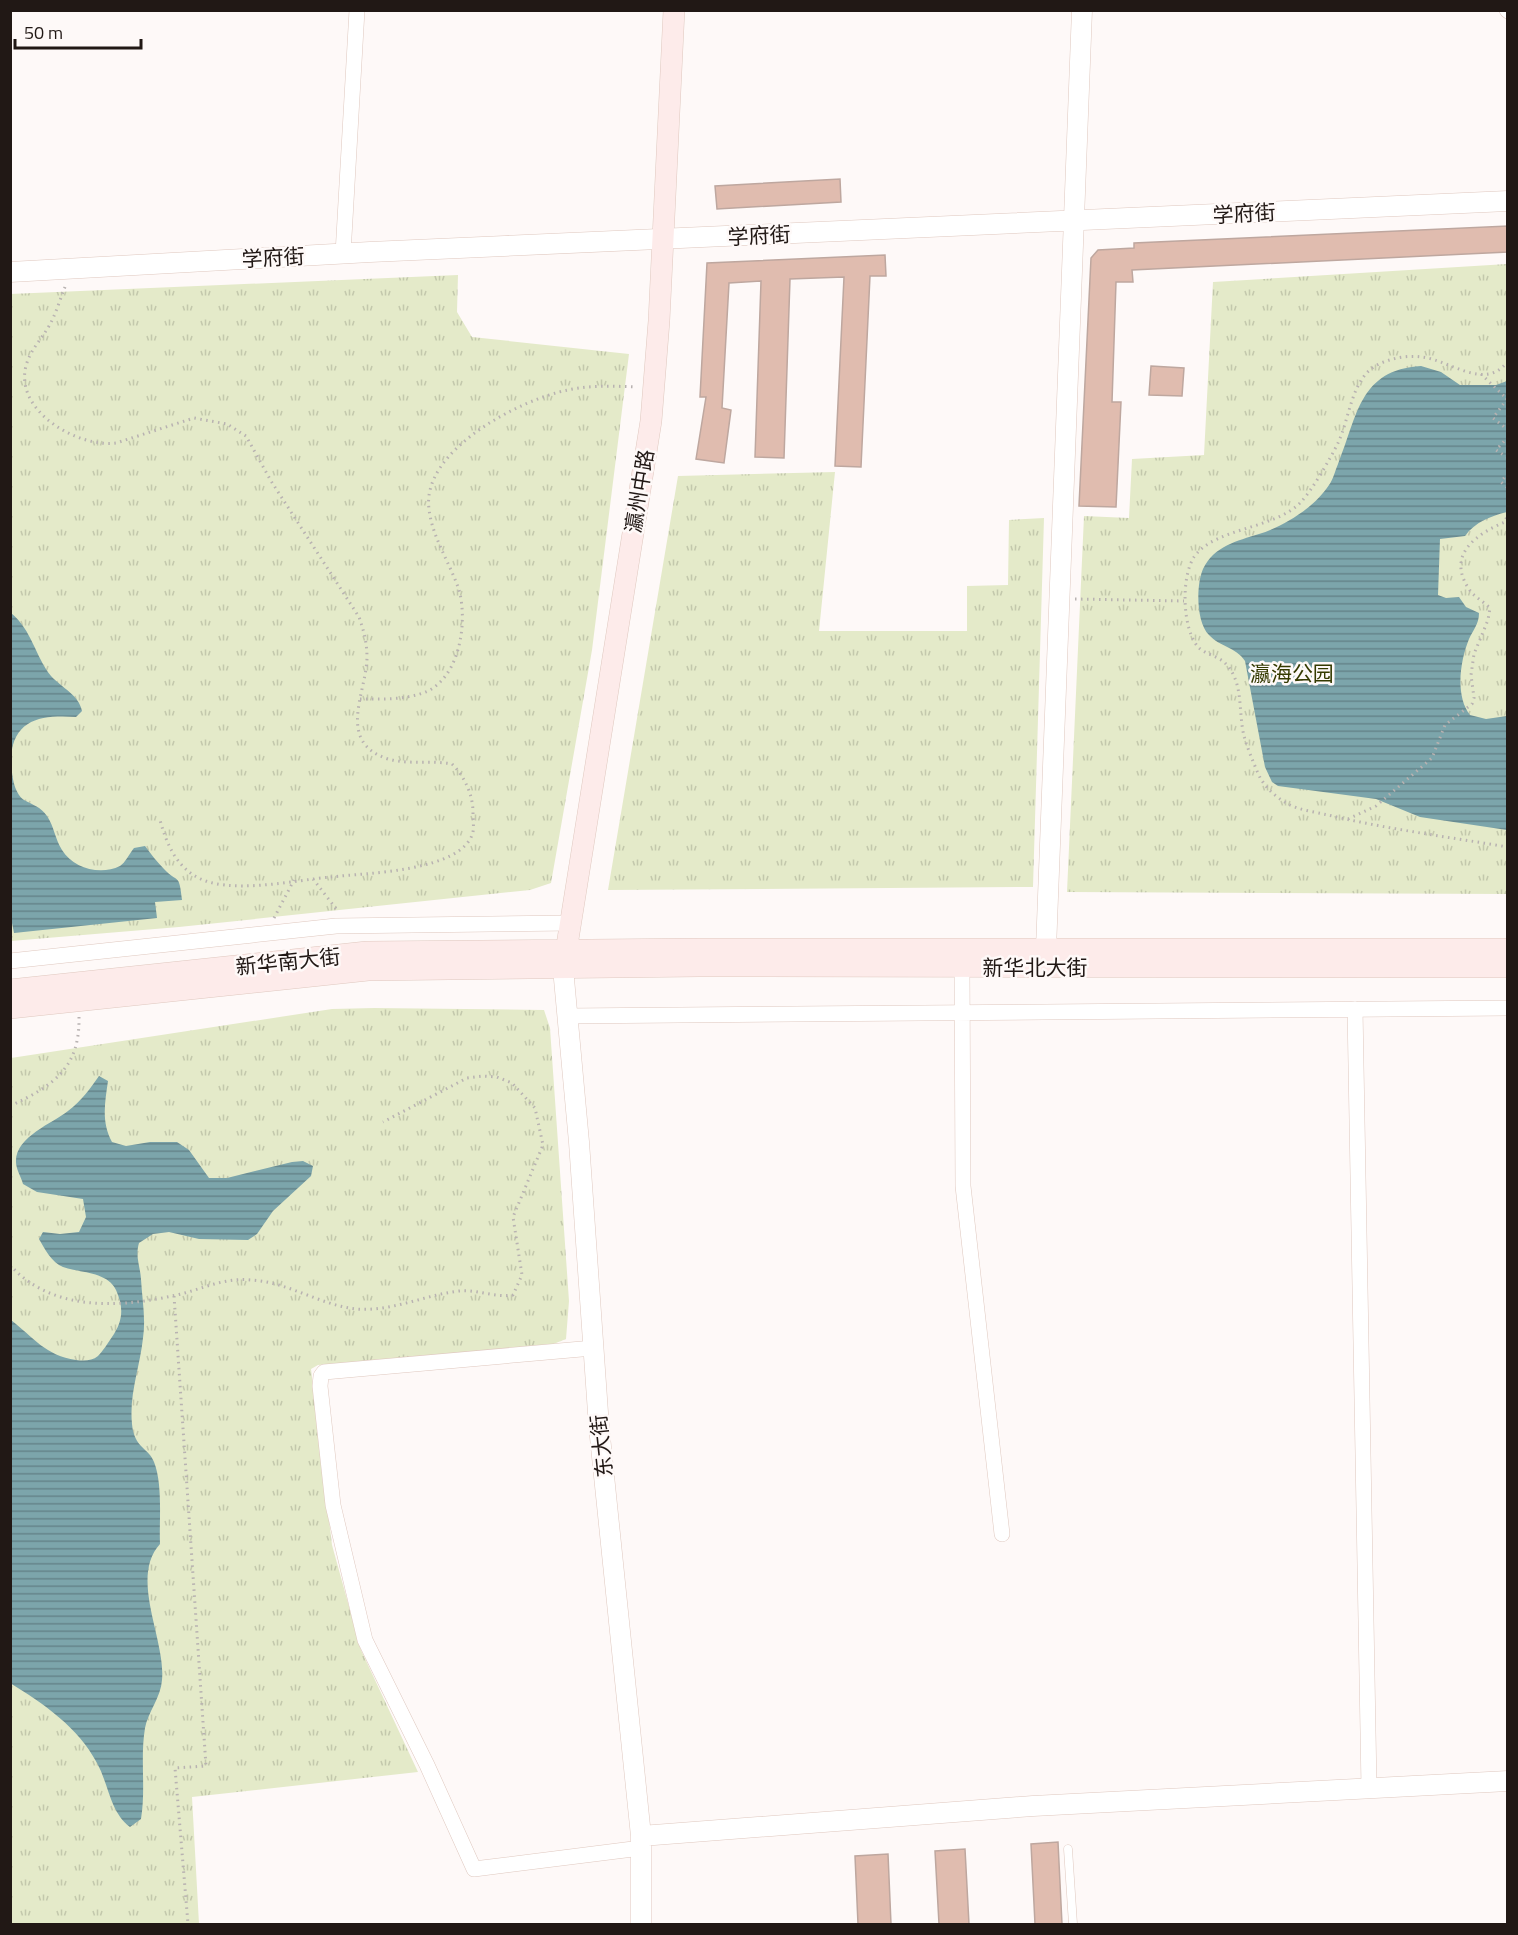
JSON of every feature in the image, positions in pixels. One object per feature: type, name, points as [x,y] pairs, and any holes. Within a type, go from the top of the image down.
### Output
[{"type":"main road","name":"瀛州中路","points":[[564,959],[651,421],[674,10]]},
{"type":"main road","name":"新华北大街","points":[[564,959],[1046,949],[1508,949]]},
{"type":"main road","name":"新华南大街","points":[[10,990],[367,952],[564,959]]},
{"type":"main road","name":"新华北大街","points":[[564,959],[962,967],[1508,967]]},
{"type":"main road","name":"新华南大街","points":[[10,1008],[368,970],[564,959]]},
{"type":"street","points":[[343,254],[357,10]]},
{"type":"street","points":[[1046,949],[1082,10]]},
{"type":"street","name":"学府街","points":[[10,272],[343,254],[1508,201]]},
{"type":"street","points":[[10,962],[349,926],[570,923]]},
{"type":"street","name":"东大街","points":[[564,959],[593,1348],[641,1842],[641,1924]]},
{"type":"street","points":[[962,967],[963,1186],[1002,1534]]},
{"type":"street","points":[[567,1016],[1508,1008]]},
{"type":"street","points":[[1355,1009],[1369,1787]]},
{"type":"street","points":[[593,1348],[324,1372],[321,1376],[320,1386],[333,1505],[366,1640],[427,1765],[474,1869],[641,1842],[1034,1806],[1508,1781]]},
{"type":"lane","points":[[1068,1849],[1073,1924]]},
{"type":"path","points":[[72,268],[49,326],[30,352],[24,369],[32,402],[44,418],[54,426],[103,445],[116,444],[194,418],[227,424],[246,436],[271,481],[359,617],[366,636],[367,658],[356,711],[358,728],[373,753],[404,762],[452,764],[461,773],[473,809],[473,833],[459,850],[442,860],[407,868],[252,885],[221,884],[197,878],[178,863],[160,820]]},
{"type":"path","points":[[1508,361],[1501,370],[1481,374],[1423,357],[1393,358],[1375,366],[1358,386],[1338,442],[1301,501],[1272,520],[1206,545],[1194,557],[1187,575],[1184,601],[1197,646],[1226,663],[1235,681],[1243,734],[1258,774],[1272,794],[1290,806],[1346,819],[1508,847]]},
{"type":"path","points":[[1481,374],[1507,399],[1493,418],[1508,430]]},
{"type":"path","points":[[359,699],[400,698],[425,693],[445,675],[458,654],[463,606],[428,507],[437,474],[446,460],[467,440],[499,417],[533,400],[567,390],[595,386],[653,387]]},
{"type":"path","points":[[1508,437],[1496,450],[1508,458]]},
{"type":"path","points":[[1508,474],[1501,482],[1508,488]]},
{"type":"path","points":[[1346,819],[1376,806],[1432,758],[1445,725],[1468,707],[1474,698],[1470,675],[1474,654],[1490,608],[1467,587],[1462,569],[1463,554],[1476,537],[1505,522],[1506,514]]},
{"type":"path","points":[[1060,598],[1184,601]]},
{"type":"path","points":[[313,879],[349,926]]},
{"type":"path","points":[[266,934],[294,880]]},
{"type":"path","points":[[10,1106],[40,1092],[66,1070],[75,1051],[80,1028],[80,1000]]},
{"type":"path","points":[[10,1265],[42,1290],[88,1305],[109,1305],[174,1296],[202,1286],[236,1280],[261,1282],[356,1309],[383,1309],[460,1291],[492,1296],[513,1295],[522,1275],[513,1217],[543,1145],[535,1108],[512,1083],[497,1077],[483,1076],[467,1078],[383,1122]]},
{"type":"path","points":[[174,1296],[206,1766],[176,1768],[188,1924]]},
{"type":"green space","name":"瀛海公园","points":[[1507,264],[1507,894],[1067,892],[1084,516],[1129,518],[1132,459],[1204,455],[1213,282]]},
{"type":"green space","points":[[458,275],[457,312],[472,337],[629,354],[592,650],[551,883],[530,890],[179,927],[11,941],[10,294]]},
{"type":"green space","points":[[835,472],[819,631],[967,631],[967,586],[1008,585],[1009,520],[1044,518],[1033,887],[608,890],[678,476]]},
{"type":"green space","points":[[332,1009],[544,1010],[550,1028],[569,1301],[566,1339],[546,1347],[318,1365],[311,1369],[332,1545],[361,1650],[418,1772],[192,1797],[199,1924],[11,1924],[11,1058]]},
{"type":"water","points":[[1421,366],[1441,372],[1460,385],[1496,385],[1507,381],[1507,512],[1484,520],[1465,536],[1440,539],[1438,595],[1446,598],[1459,597],[1466,607],[1479,613],[1477,624],[1463,657],[1460,678],[1462,698],[1470,715],[1486,719],[1507,716],[1507,830],[1420,817],[1376,799],[1278,786],[1272,782],[1265,767],[1245,661],[1237,653],[1209,635],[1202,621],[1198,603],[1203,569],[1213,555],[1235,542],[1278,526],[1298,515],[1316,501],[1332,481],[1357,413],[1373,386],[1385,376],[1400,369]]},
{"type":"water","points":[[11,613],[24,627],[51,676],[74,696],[82,711],[76,717],[42,718],[24,727],[13,744],[11,757]]},
{"type":"water","points":[[11,761],[14,782],[20,797],[45,813],[62,850],[73,862],[96,870],[112,869],[122,865],[134,848],[145,846],[161,866],[179,882],[182,900],[155,902],[157,918],[14,933],[10,913]]},
{"type":"water","points":[[99,1076],[108,1081],[105,1119],[112,1142],[126,1146],[150,1142],[177,1142],[189,1150],[209,1178],[227,1178],[292,1162],[303,1161],[313,1166],[311,1176],[273,1211],[257,1234],[248,1240],[199,1239],[169,1232],[153,1234],[139,1243],[144,1331],[131,1413],[133,1432],[139,1443],[152,1457],[159,1481],[160,1544],[151,1558],[148,1591],[162,1664],[162,1680],[145,1728],[141,1819],[130,1827],[118,1814],[97,1763],[80,1738],[59,1717],[10,1683],[11,1320],[33,1339],[56,1354],[76,1360],[91,1360],[102,1352],[116,1331],[121,1314],[119,1297],[112,1284],[99,1276],[59,1265],[49,1255],[39,1239],[43,1232],[60,1234],[79,1232],[86,1217],[83,1199],[37,1192],[23,1184],[16,1162],[17,1153],[28,1138],[73,1107]]},
{"type":"building","points":[[840,179],[841,202],[717,209],[715,186]]},
{"type":"building","points":[[1508,226],[1508,252],[1132,270],[1133,282],[1116,282],[1112,402],[1121,402],[1116,507],[1079,506],[1091,258],[1098,250],[1134,248],[1134,243]]},
{"type":"building","points":[[885,255],[886,276],[870,276],[861,467],[835,466],[844,277],[790,279],[784,458],[755,457],[761,281],[729,283],[722,408],[731,410],[724,463],[696,459],[706,397],[700,397],[707,263]]},
{"type":"building","points":[[1151,366],[1184,368],[1182,396],[1149,395]]},
{"type":"building","points":[[1058,1842],[1062,1924],[1035,1924],[1031,1844]]},
{"type":"building","points":[[965,1849],[969,1924],[939,1924],[935,1851]]},
{"type":"building","points":[[888,1854],[891,1924],[858,1924],[855,1856]]}]
